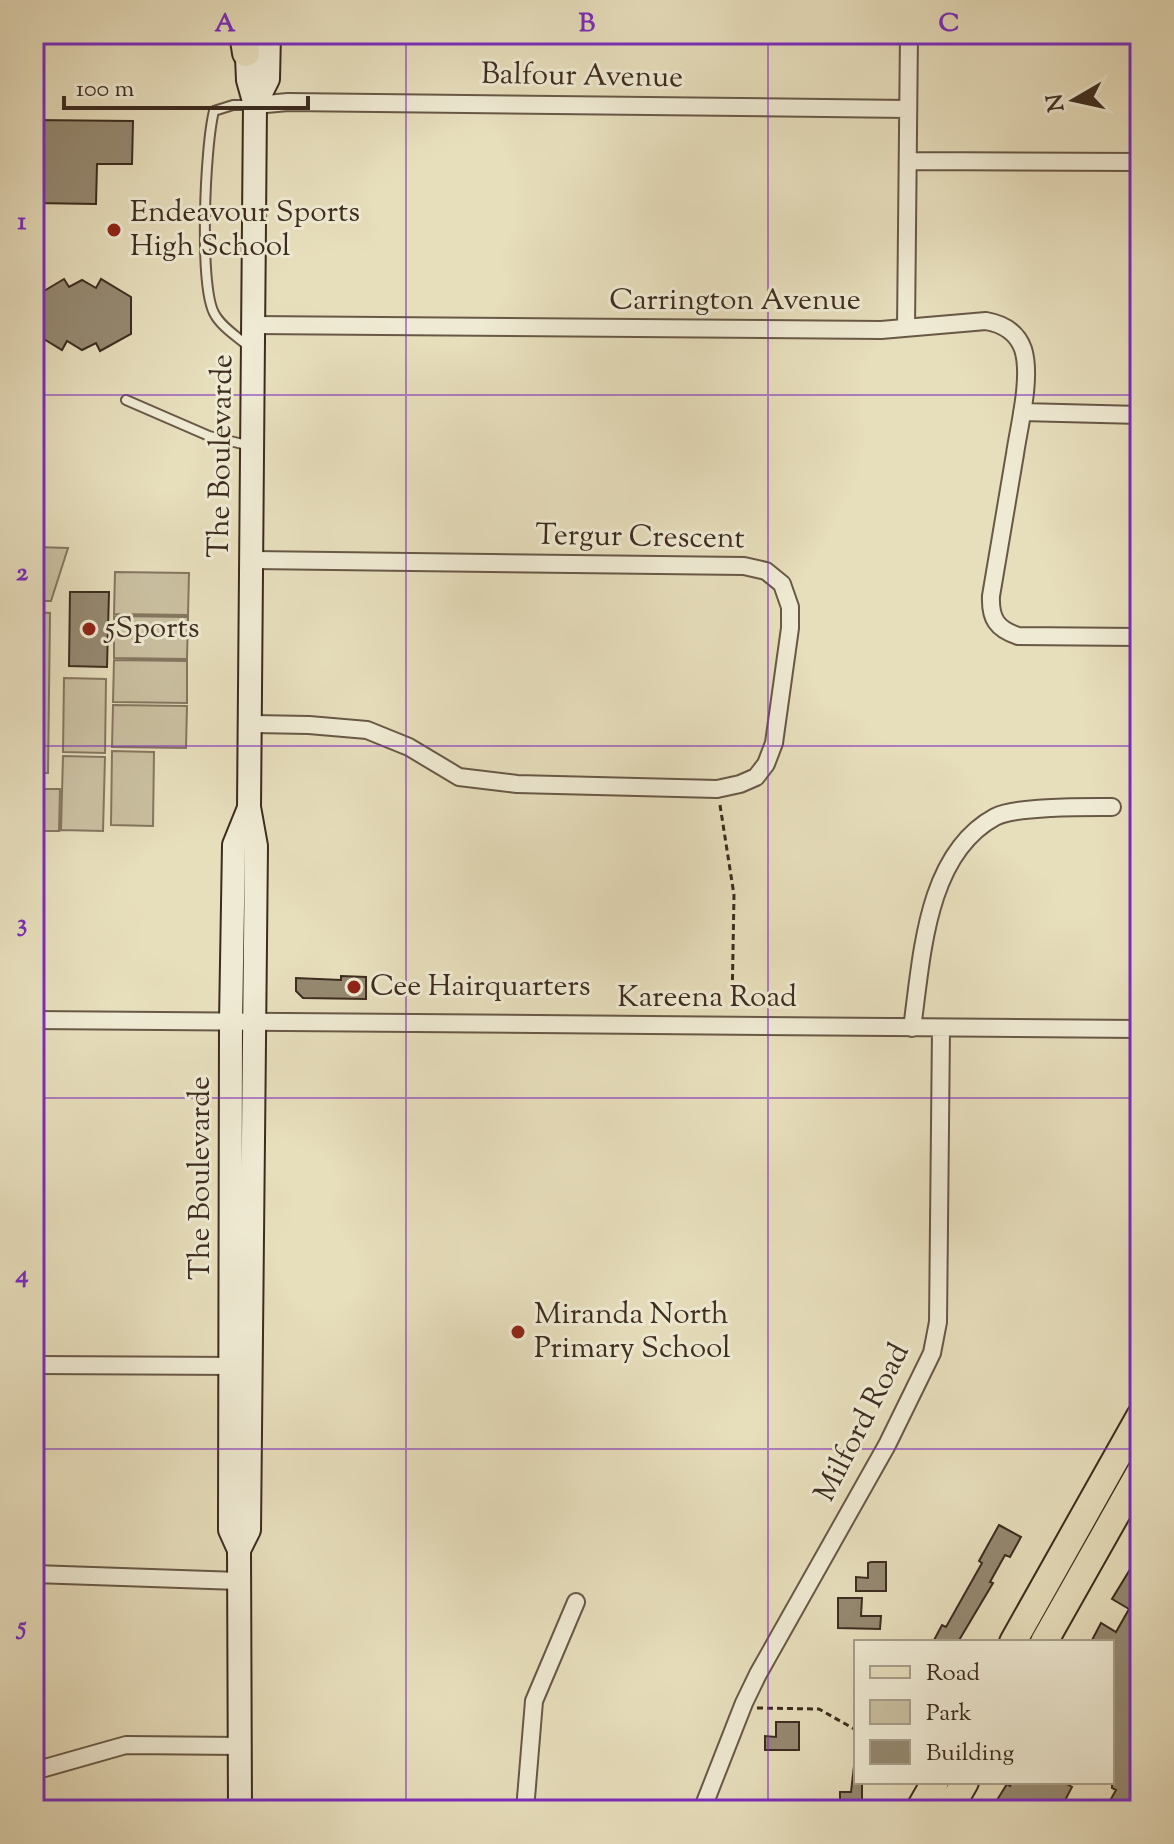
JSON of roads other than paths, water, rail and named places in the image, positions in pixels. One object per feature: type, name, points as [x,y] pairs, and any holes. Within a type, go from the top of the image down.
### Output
[{"type":"main road","name":"The Boulevarde","points":[[255,105],[268,79],[269,34]]},
{"type":"main road","name":"The Boulevarde","points":[[240,1810],[239,1550],[249,1530],[240,1366],[242,1022],[234,845],[249,807],[255,105],[248,80],[245,40]]},
{"type":"main road","points":[[1014,1640],[1140,1416]]},
{"type":"main road","points":[[1045,1640],[1140,1472]]},
{"type":"main road","points":[[919,1810],[934,1784]]},
{"type":"main road","points":[[949,1810],[964,1784]]},
{"type":"street","points":[[906,327],[909,34]]},
{"type":"street","name":"Balfour Avenue","points":[[255,105],[288,102],[908,109]]},
{"type":"street","points":[[910,161],[1140,162]]},
{"type":"street","name":"Carrington Avenue","points":[[253,325],[881,330],[986,321],[998,323],[1011,330],[1024,354],[1022,412],[991,596],[990,610],[994,622],[1005,632],[1018,636],[1140,637]]},
{"type":"street","points":[[1022,412],[1140,415]]},
{"type":"street","name":"Tergur Crescent","points":[[250,724],[367,730],[409,747],[459,777],[517,784],[717,789],[756,777],[766,764],[774,743],[790,628],[790,607],[782,584],[766,571],[744,566],[251,560]]},
{"type":"street","points":[[912,1028],[938,884],[961,845],[996,816],[1051,808],[1112,807]]},
{"type":"street","name":"Kareena Road","points":[[34,1020],[1140,1029]]},
{"type":"street","name":"Milford Road","points":[[702,1810],[744,1703],[887,1445],[932,1353],[938,1322],[941,1029]]},
{"type":"street","points":[[34,1365],[240,1366]]},
{"type":"street","points":[[34,1574],[239,1581]]},
{"type":"street","points":[[525,1810],[534,1701],[576,1602]]},
{"type":"street","points":[[34,1771],[126,1745],[241,1746]]},
{"type":"lane","points":[[253,350],[215,315],[207,296],[206,200],[209,131],[214,111],[233,105],[255,105]]},
{"type":"lane","points":[[126,400],[209,436],[252,446]]},
{"type":"place","name":"Endeavour Sports High School","points":[[114,230]]},
{"type":"place","name":"5Sports","points":[[89,629]]},
{"type":"place","name":"Cee Hairquarters","points":[[354,987]]},
{"type":"place","name":"Miranda North Primary School","points":[[518,1332]]}]
